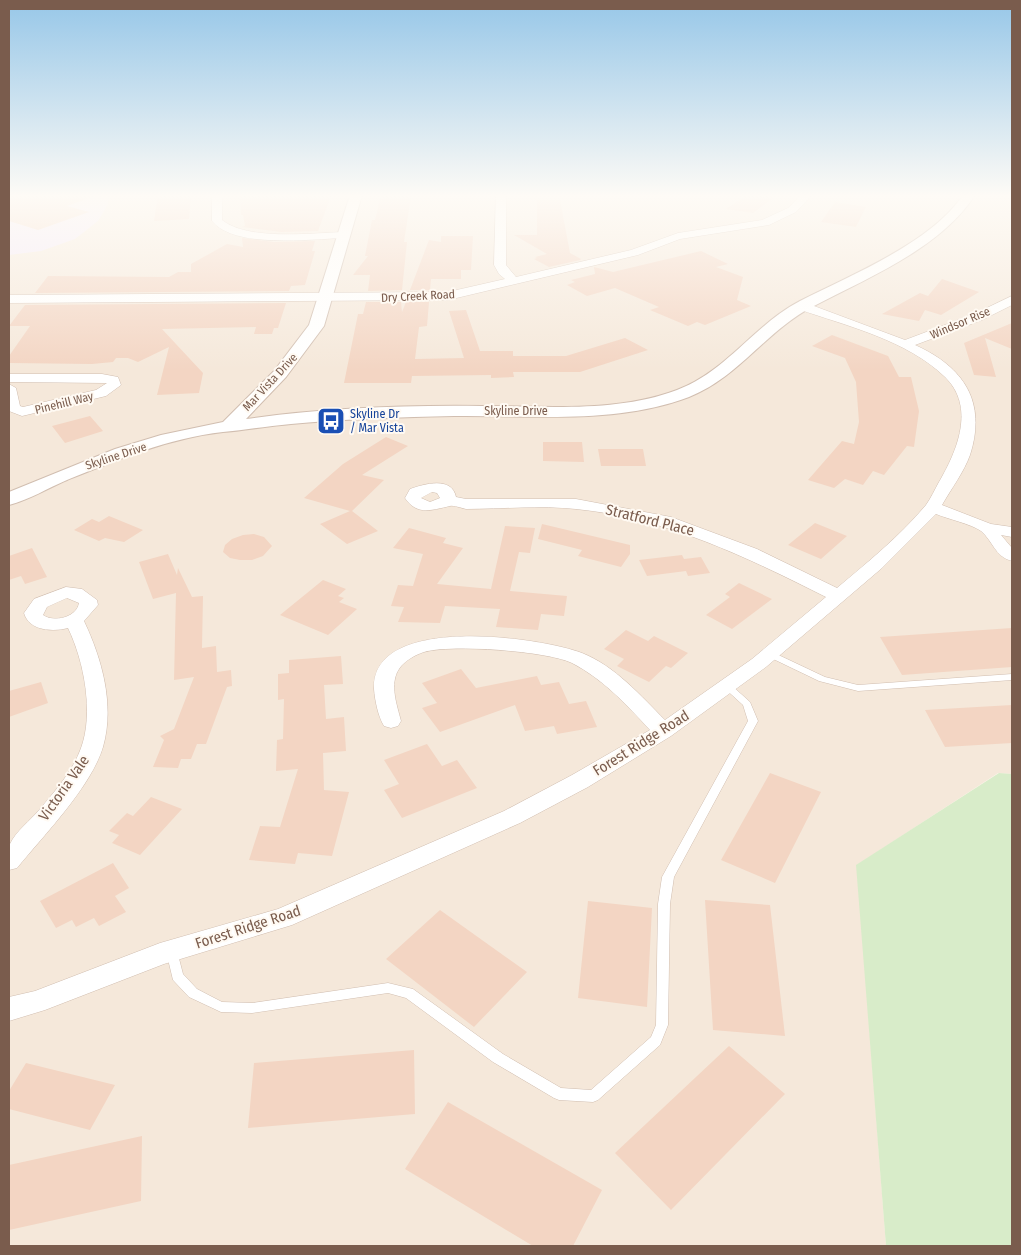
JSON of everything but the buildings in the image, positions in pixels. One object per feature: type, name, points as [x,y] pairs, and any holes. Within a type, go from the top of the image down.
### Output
[{"type":"street","name":"Mar Vista Drive","points":[[228,427],[280,374],[308,340],[316,326],[326,298],[339,254]]},
{"type":"street","points":[[500,254],[500,264],[503,272],[514,281]]},
{"type":"street","name":"Dry Creek Road","points":[[9,299],[436,297],[631,254]]},
{"type":"street","name":"Skyline Drive","points":[[9,499],[72,471],[191,433],[228,427],[306,418],[459,411],[589,411],[656,401],[685,393],[721,373],[767,329],[802,306],[860,278],[900,254]]},
{"type":"street","name":"Windsor Rise","points":[[906,344],[978,317],[1012,300]]},
{"type":"street","name":"Forest Ridge Road","points":[[9,1009],[36,1002],[172,951],[283,918],[494,824],[580,781],[664,731],[727,686],[770,654],[876,564],[933,508],[962,456],[969,426],[968,407],[963,393],[951,375],[933,360],[906,344],[802,306]]},
{"type":"street","name":"Pinehill Way","points":[[9,378],[102,378],[113,380],[114,385],[101,393],[22,412],[13,408],[9,388]]},
{"type":"street","points":[[262,392],[262,399],[274,410],[287,415],[306,418]]},
{"type":"street","points":[[191,433],[232,412],[262,392]]},
{"type":"street","name":"Stratford Place","points":[[448,500],[466,504],[576,504],[662,520],[751,553],[839,596]]},
{"type":"street","points":[[933,508],[987,528],[1012,532]]},
{"type":"street","points":[[987,528],[1002,548],[1012,556]]},
{"type":"street","name":"Victoria Vale","points":[[9,861],[64,793],[91,748],[96,715],[96,682],[91,660],[74,620]]},
{"type":"street","points":[[390,721],[384,683],[393,664],[405,653],[423,646],[460,644],[544,650],[575,657],[604,673],[664,731]]},
{"type":"lane","points":[[770,654],[822,679],[858,688],[1012,677]]},
{"type":"lane","points":[[172,951],[177,976],[193,993],[221,1007],[252,1008],[388,988],[409,993],[498,1058],[559,1094],[593,1096],[656,1041],[662,1025],[664,904],[668,877],[753,721],[747,704],[727,686]]},
{"type":"shaded area","points":[[9,254],[1012,254],[1012,774],[998,773],[857,865],[886,1246],[9,1246]]},
{"type":"green space","points":[[999,773],[1012,774],[1012,1246],[886,1246],[856,865]]},
{"type":"place","name":"Skyline Dr / Mar Vista","points":[[331,421]]}]
